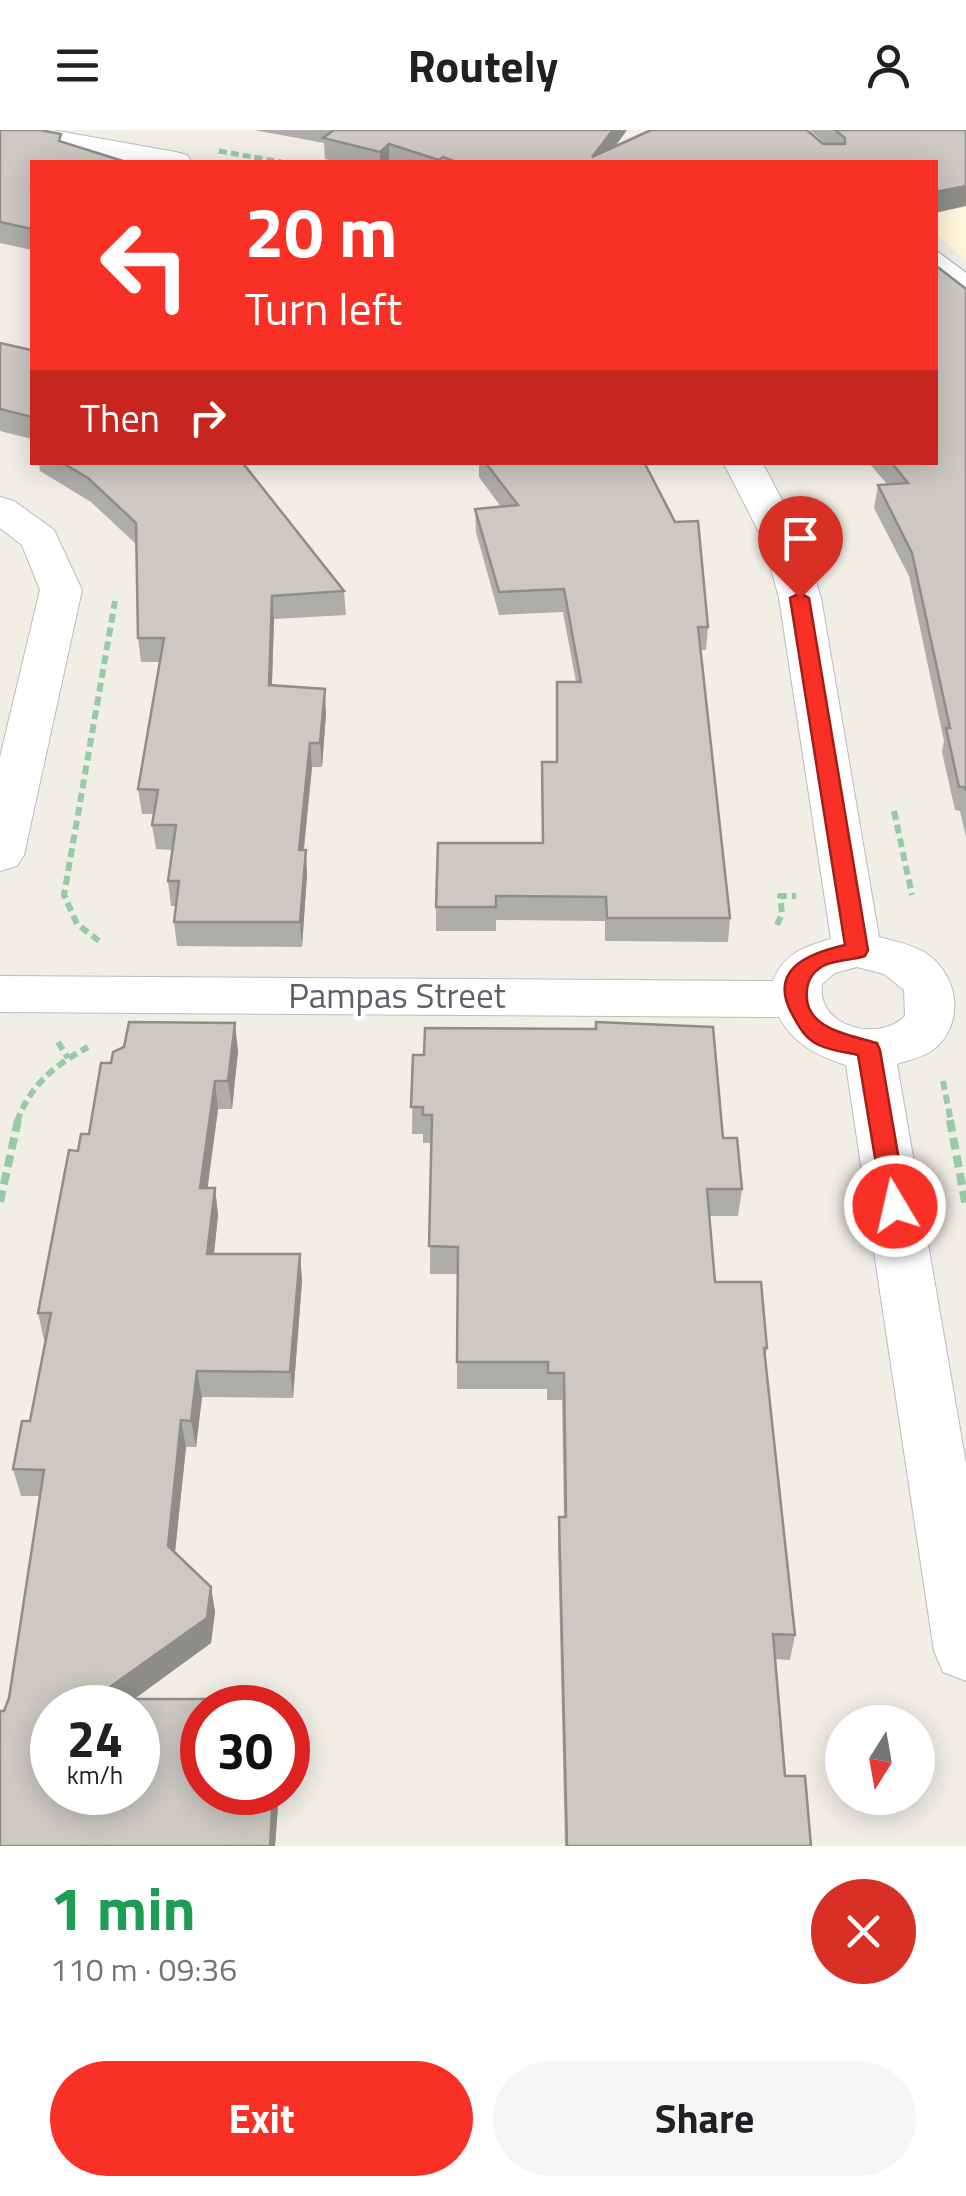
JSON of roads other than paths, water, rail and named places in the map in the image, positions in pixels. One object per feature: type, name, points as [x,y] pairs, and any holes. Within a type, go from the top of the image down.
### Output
[{"type":"street","points":[[0,130],[165,160]]},
{"type":"street","points":[[744,465],[783,540],[800,598],[857,950]]},
{"type":"street","points":[[0,509],[40,539],[61,590],[0,856]]},
{"type":"street","points":[[857,950],[896,959],[949,997],[911,1040],[869,1050],[828,1039],[811,1028],[794,999],[804,970],[818,959],[857,950]]},
{"type":"street","name":"Pampas Street","points":[[0,994],[794,999]]},
{"type":"street","points":[[869,1050],[966,1650]]},
{"type":"lane","points":[[938,257],[966,282]]}]
